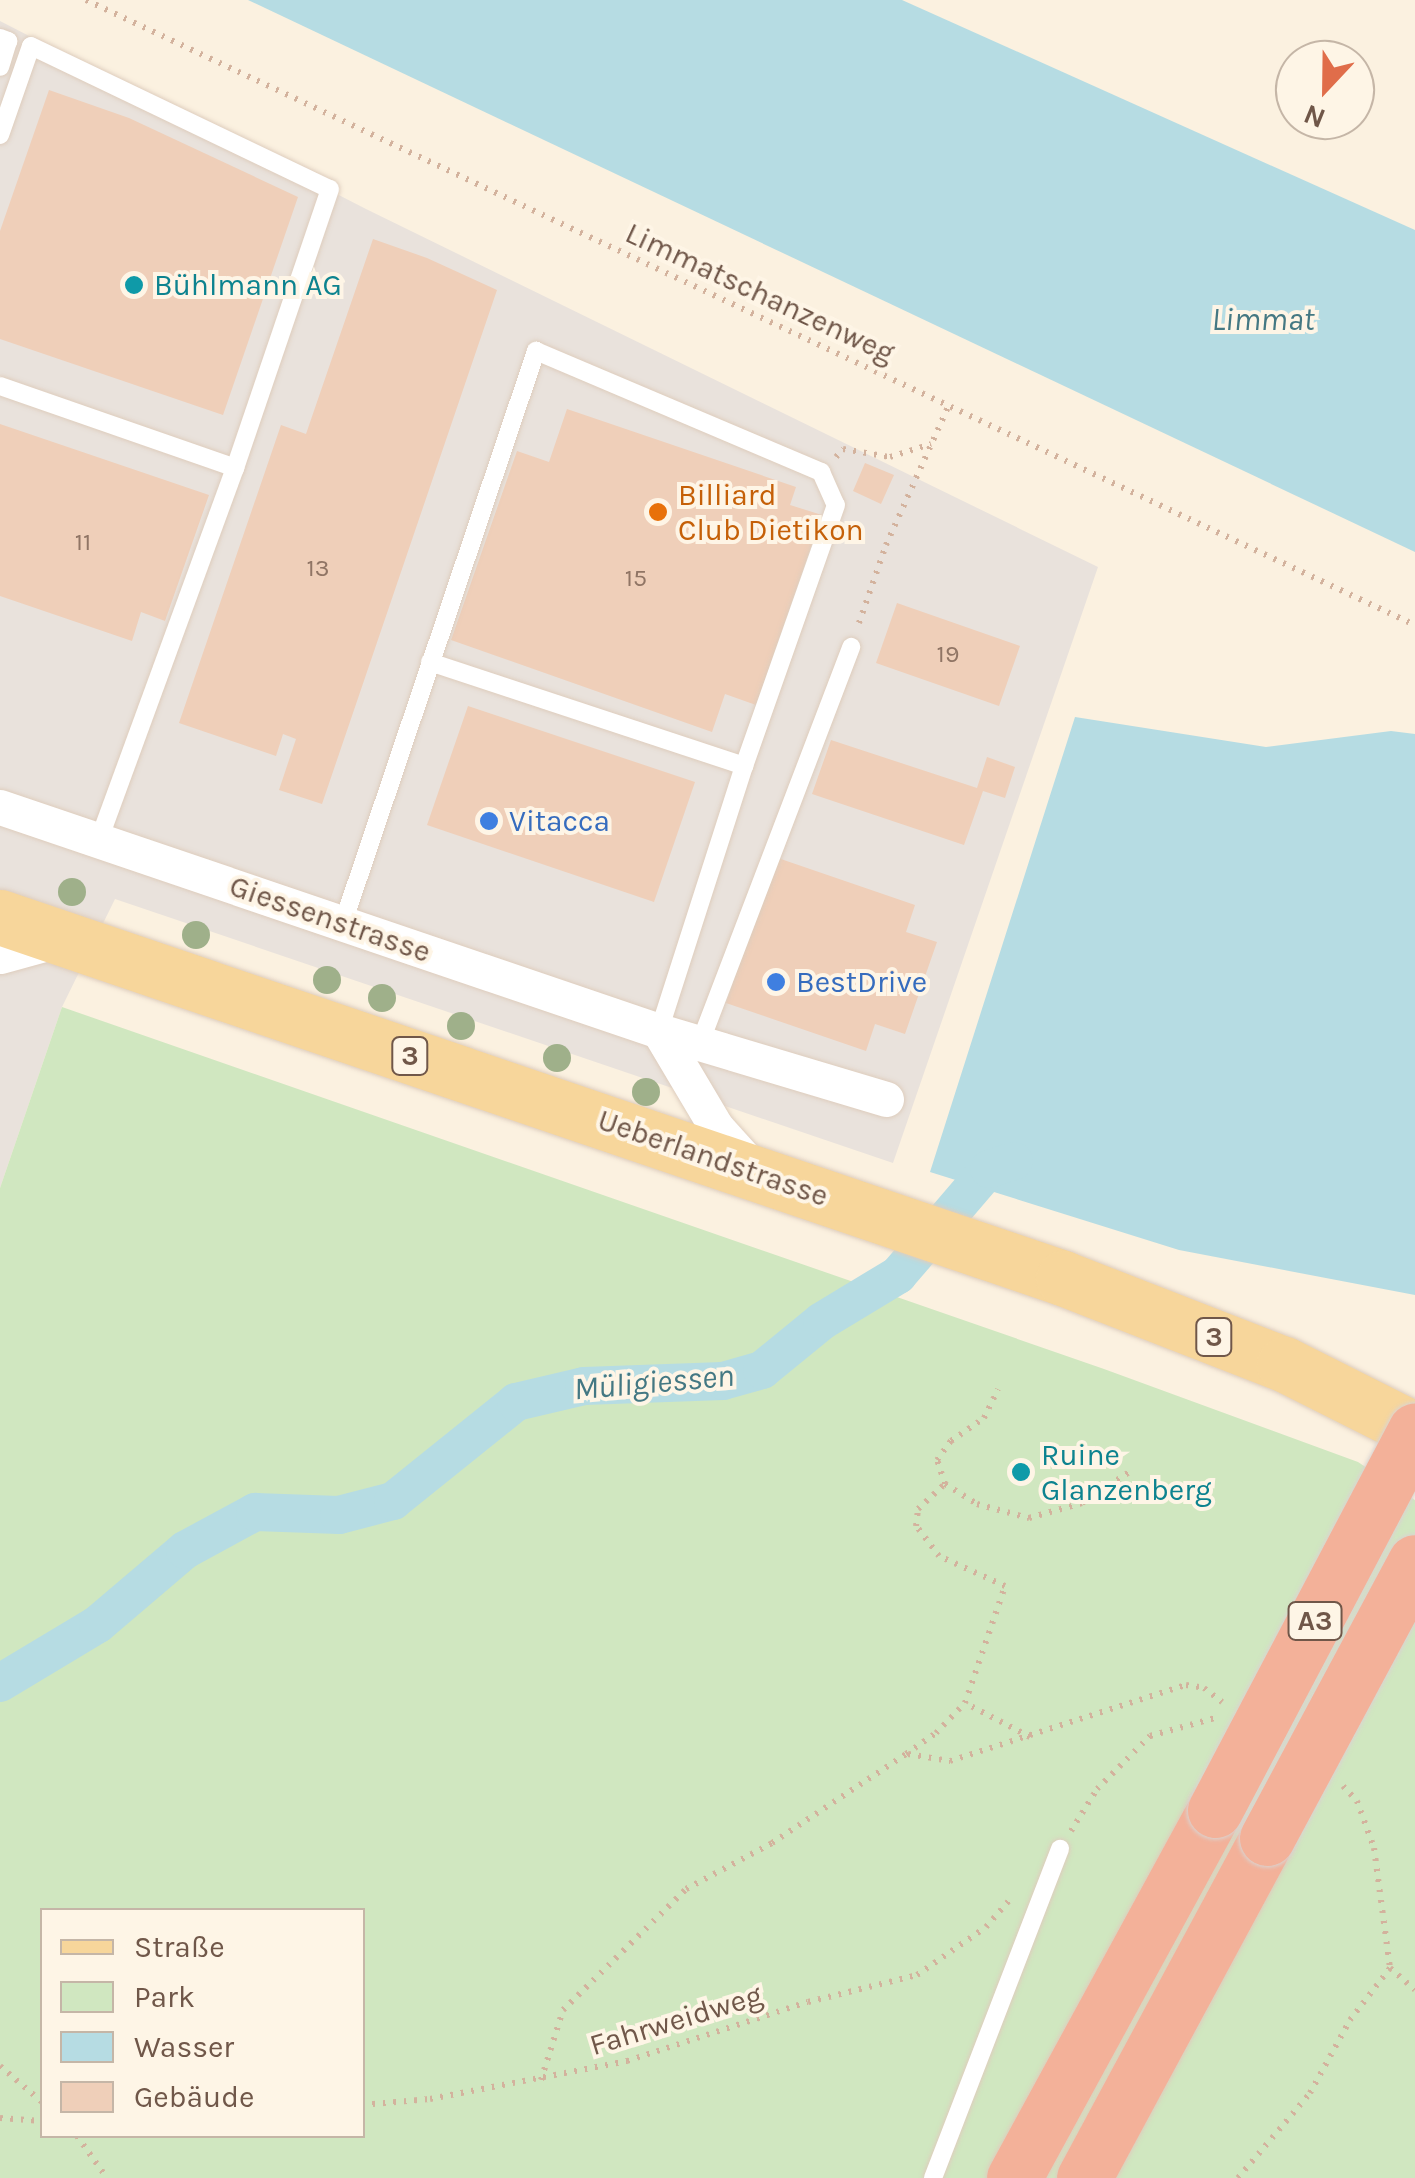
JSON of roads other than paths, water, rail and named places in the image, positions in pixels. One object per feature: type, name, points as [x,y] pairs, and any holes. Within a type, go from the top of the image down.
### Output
[{"type":"highway","name":"A3","points":[[1014,2178],[1215,1810],[1415,1430]]},
{"type":"highway","name":"A3","points":[[1084,2178],[1415,1562]]},
{"type":"main road","name":"Ueberlandstrasse","points":[[0,917],[1006,1259],[1284,1364],[1415,1430]]},
{"type":"street","name":"Giessenstrasse","points":[[0,807],[659,1031],[886,1100]]},
{"type":"street","points":[[0,956],[64,939]]},
{"type":"street","points":[[659,1031],[716,1127],[757,1173]]},
{"type":"lane","points":[[0,38],[8,41],[0,67]]},
{"type":"lane","points":[[0,135],[31,46],[330,189],[235,468],[98,840]]},
{"type":"lane","points":[[343,923],[536,351],[821,472],[836,505],[744,766],[659,1031]]},
{"type":"lane","points":[[0,386],[235,468]]},
{"type":"lane","points":[[700,1043],[851,647]]},
{"type":"lane","points":[[430,662],[744,766]]},
{"type":"lane","points":[[933,2178],[1060,1849]]},
{"type":"water","name":"Limmat","points":[[248,0],[902,0],[1415,230],[1415,552]]},
{"type":"water","points":[[1075,717],[1266,747],[1391,731],[1415,734],[1415,1295],[1179,1250],[930,1172]]},
{"type":"waterway","name":"Müligiessen","points":[[0,1683],[98,1624],[185,1550],[255,1512],[339,1515],[393,1501],[516,1402],[584,1386],[723,1381],[762,1370],[822,1321],[898,1275],[989,1169],[1014,1161]]},
{"type":"place","name":"Bühlmann AG","points":[[134,285]]},
{"type":"place","name":"Billiard Club Dietikon","points":[[658,512]]},
{"type":"place","name":"Vitacca","points":[[489,821]]},
{"type":"place","name":"BestDrive","points":[[776,982]]},
{"type":"place","name":"Ruine Glanzenberg","points":[[1021,1472]]}]
